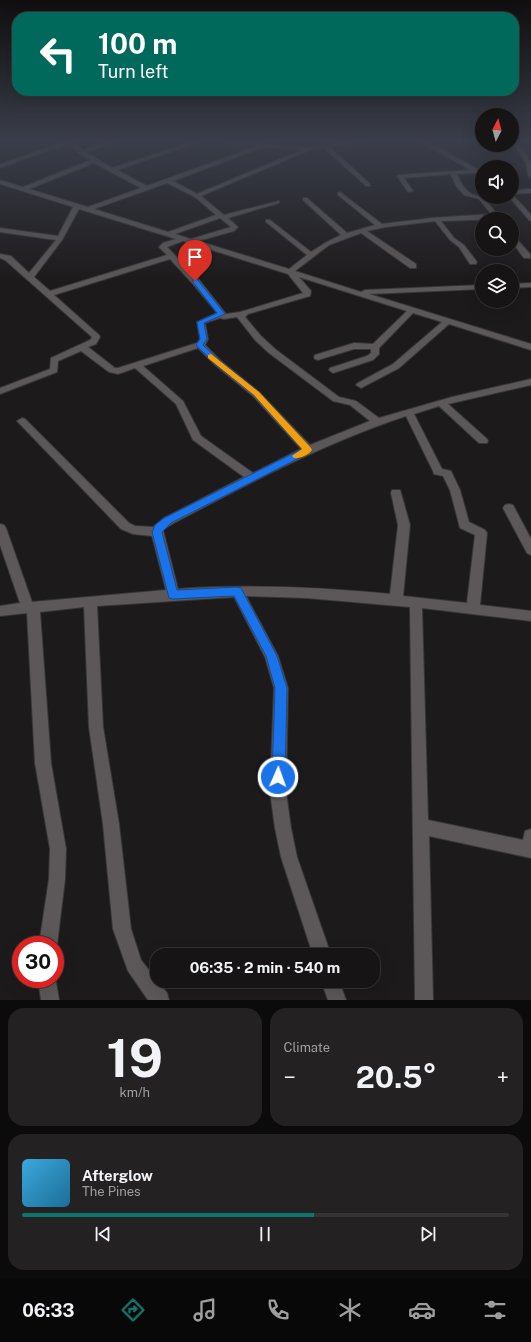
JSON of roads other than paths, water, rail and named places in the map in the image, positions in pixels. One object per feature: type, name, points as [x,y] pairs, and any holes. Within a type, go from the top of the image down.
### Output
[{"type":"street","points":[[19,188],[531,347]]},
{"type":"street","points":[[89,209],[146,188]]},
{"type":"street","points":[[181,188],[197,196],[235,226],[235,229],[163,245],[163,247],[197,283],[225,317],[242,314],[306,294],[307,291],[290,272]]},
{"type":"street","points":[[197,196],[217,188]]},
{"type":"street","points":[[408,188],[410,191]]},
{"type":"street","points":[[461,188],[463,192],[475,197]]},
{"type":"street","points":[[519,192],[531,191]]},
{"type":"street","points":[[340,194],[382,226]]},
{"type":"street","points":[[305,199],[346,236]]},
{"type":"street","points":[[169,234],[222,216],[277,202]]},
{"type":"street","points":[[486,204],[492,212]]},
{"type":"street","points":[[518,204],[531,219]]},
{"type":"street","points":[[30,277],[60,238],[77,206]]},
{"type":"street","points":[[290,272],[327,244],[363,231],[382,226],[437,220],[475,219]]},
{"type":"street","points":[[437,220],[451,238],[462,246],[473,262]]},
{"type":"street","points":[[268,221],[311,255]]},
{"type":"street","points":[[0,230],[60,238]]},
{"type":"street","points":[[363,231],[413,266]]},
{"type":"street","points":[[519,246],[527,256]]},
{"type":"street","points":[[0,256],[8,258],[96,336],[95,340],[54,360],[54,370],[0,391]]},
{"type":"street","points":[[49,294],[172,256]]},
{"type":"street","points":[[519,286],[531,285]]},
{"type":"street","points":[[357,293],[475,287]]},
{"type":"street","points":[[333,370],[370,358],[375,354],[375,347],[412,310]]},
{"type":"street","points":[[82,347],[113,370],[118,371],[200,345],[204,339],[201,322],[222,314]]},
{"type":"street","points":[[242,314],[241,317],[272,351],[336,399],[353,403],[378,423]]},
{"type":"street","points":[[361,385],[396,366],[448,321]]},
{"type":"street","points":[[318,357],[355,345],[366,344],[375,347]]},
{"type":"street","points":[[200,345],[218,363],[256,394],[308,450]]},
{"type":"street","points":[[137,365],[180,403],[197,438],[253,478]]},
{"type":"street","points":[[173,595],[157,532],[158,528],[168,520],[308,450],[378,423],[442,404],[531,382]]},
{"type":"street","points":[[442,404],[483,441]]},
{"type":"street","points":[[409,413],[438,471],[447,474],[455,490],[464,525],[481,533],[474,609]]},
{"type":"street","points":[[22,421],[125,526],[133,530],[157,532]]},
{"type":"street","points":[[396,493],[404,525],[396,601]]},
{"type":"street","points":[[508,508],[525,528],[531,550]]},
{"type":"street","points":[[0,528],[30,608],[43,763],[58,849],[57,879],[49,936]]},
{"type":"street","points":[[0,611],[90,600],[237,591],[312,593],[531,616]]},
{"type":"street","points":[[237,591],[271,656],[281,688],[278,792],[283,828],[289,857],[320,948]]},
{"type":"street","points":[[90,600],[96,727],[110,824],[122,929],[134,966],[160,1000]]},
{"type":"street","points":[[416,603],[424,1000]]},
{"type":"street","points":[[420,826],[531,850],[531,836]]},
{"type":"street","points":[[48,988],[50,1000]]},
{"type":"street","points":[[333,988],[337,1000]]}]
